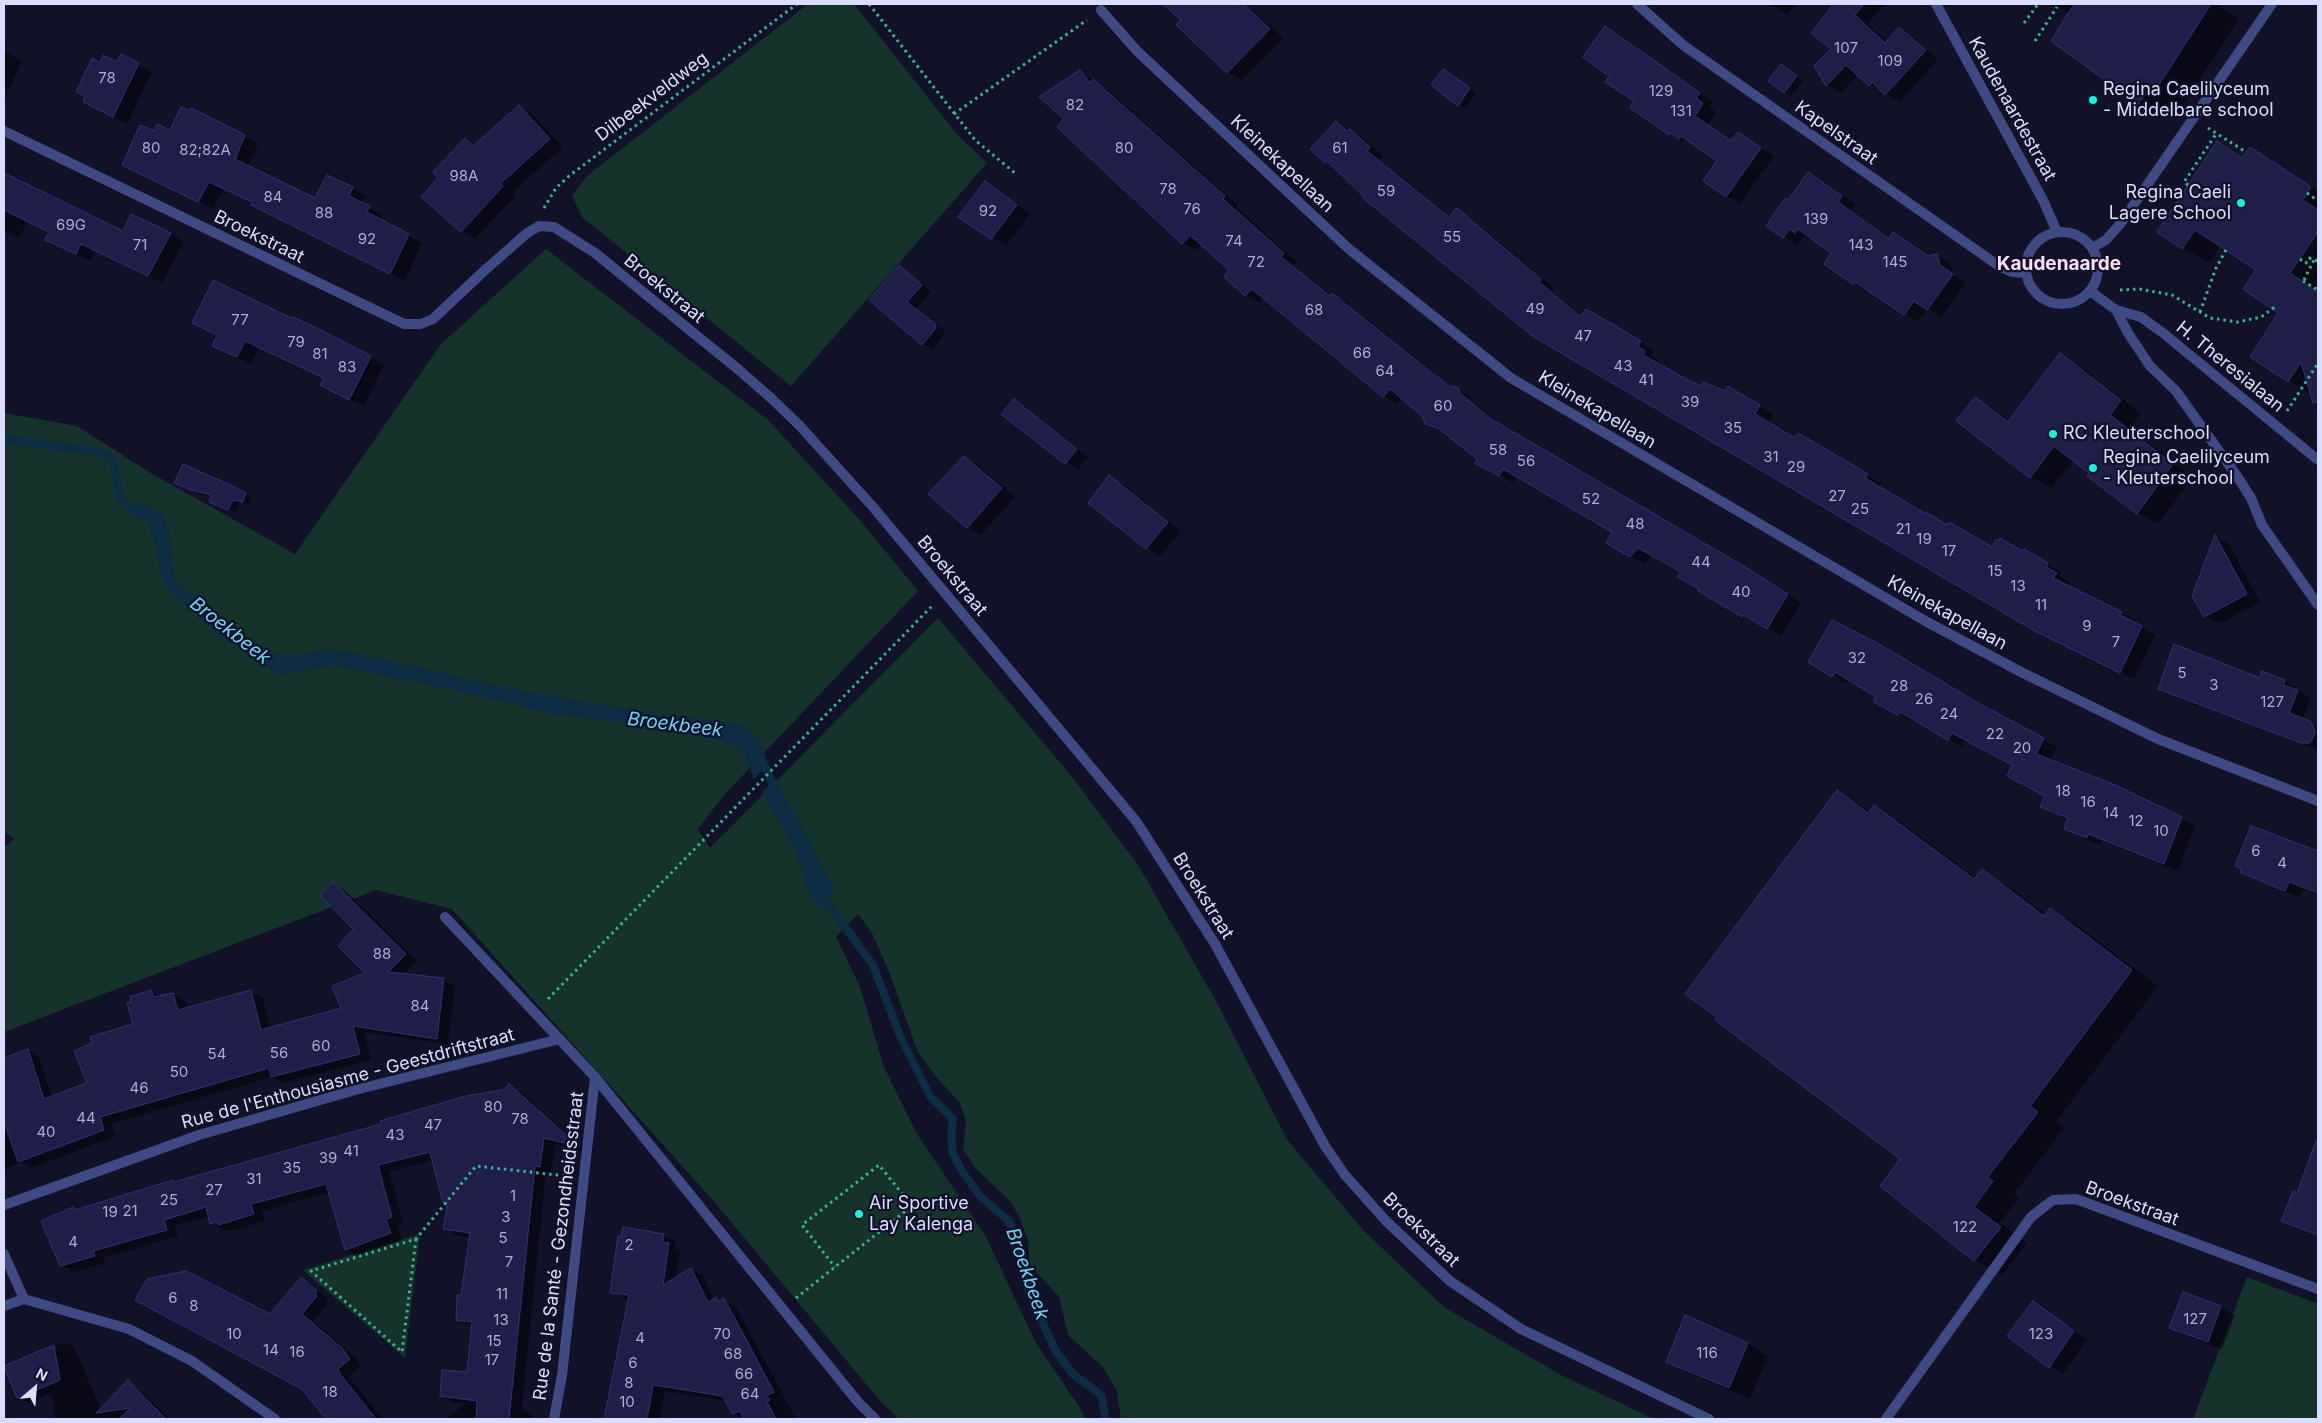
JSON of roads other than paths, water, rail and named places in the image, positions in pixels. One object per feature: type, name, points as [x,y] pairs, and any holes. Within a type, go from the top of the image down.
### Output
[{"type":"street","name":"Kapelstraat","points":[[1637,4],[1683,45],[1998,266],[2012,272],[2026,273]]},
{"type":"street","name":"Kaudenaardestraat","points":[[1936,4],[2043,200],[2057,232]]},
{"type":"street","points":[[2092,248],[2106,240],[2121,223],[2272,4]]},
{"type":"street","name":"Kleinekapellaan","points":[[1101,10],[1137,51],[1349,249],[1511,378],[1918,617],[2014,669],[2158,739],[2318,801]]},
{"type":"street","name":"Broekstraat","points":[[4,131],[404,324],[421,324],[433,319],[526,234],[540,226],[554,227],[595,253],[771,398],[848,478],[1136,821],[1215,944],[1311,1124],[1345,1175],[1362,1196],[1450,1280],[1521,1329],[1709,1419]]},
{"type":"street","points":[[2057,232],[2076,235],[2092,248],[2098,264],[2098,273],[2090,290],[2083,297],[2072,303],[2059,304],[2048,301],[2037,294],[2030,285],[2026,273],[2026,261],[2036,242],[2046,235],[2057,232]]},
{"type":"street","points":[[2090,290],[2116,310],[2128,333],[2150,366],[2176,391],[2239,479],[2251,498],[2262,525],[2318,605]]},
{"type":"street","name":"H. Theresialaan","points":[[2116,310],[2140,317],[2163,333],[2318,460]]},
{"type":"street","points":[[445,918],[595,1077],[858,1402],[875,1419]]},
{"type":"street","name":"Rue de l'Enthousiasme - Geestdriftstraat","points":[[4,1205],[208,1132],[355,1090],[560,1039]]},
{"type":"street","name":"Rue de la Santé - Gezondheidsstraat","points":[[554,1419],[562,1375],[595,1077]]},
{"type":"street","name":"Broekstraat","points":[[1886,1419],[2031,1216],[2053,1200],[2076,1199],[2318,1289]]},
{"type":"street","points":[[4,1254],[24,1299]]},
{"type":"street","points":[[4,1306],[24,1299],[129,1329],[192,1361],[276,1419]]},
{"type":"water","points":[[138,503],[161,512],[169,532],[175,577],[178,584],[260,646],[276,654],[300,655],[321,650],[351,652],[526,692],[639,711],[725,722],[742,726],[755,736],[762,746],[768,765],[754,779],[745,756],[737,747],[720,741],[623,722],[553,714],[459,691],[332,665],[281,675],[217,633],[176,597],[163,581],[149,523],[142,517],[132,514]]},
{"type":"water","points":[[776,779],[835,890],[821,908],[811,898],[792,844],[762,792]]},
{"type":"waterway","name":"Broekbeek","points":[[4,439],[98,452],[113,459],[120,499],[136,512],[143,514]]},
{"type":"waterway","name":"Broekbeek","points":[[761,758],[776,791]]},
{"type":"waterway","name":"Broekbeek","points":[[822,892],[825,900],[873,965],[900,1036],[930,1096],[953,1119],[951,1136],[953,1154],[964,1174],[980,1196],[1010,1222],[1028,1290],[1055,1350],[1073,1374],[1101,1395],[1106,1419]]},
{"type":"place","name":"Regina Caelilyceum - Middelbare school","points":[[2093,100]]},
{"type":"place","name":"Regina Caeli Lagere School","points":[[2241,203]]},
{"type":"place","name":"RC Kleuterschool","points":[[2053,434]]},
{"type":"place","name":"Regina Caelilyceum - Kleuterschool","points":[[2093,468]]},
{"type":"place","name":"Air Sportive Lay Kalenga","points":[[859,1214]]},
{"type":"district","name":"Kaudenaarde","points":[[2059,264]]}]
